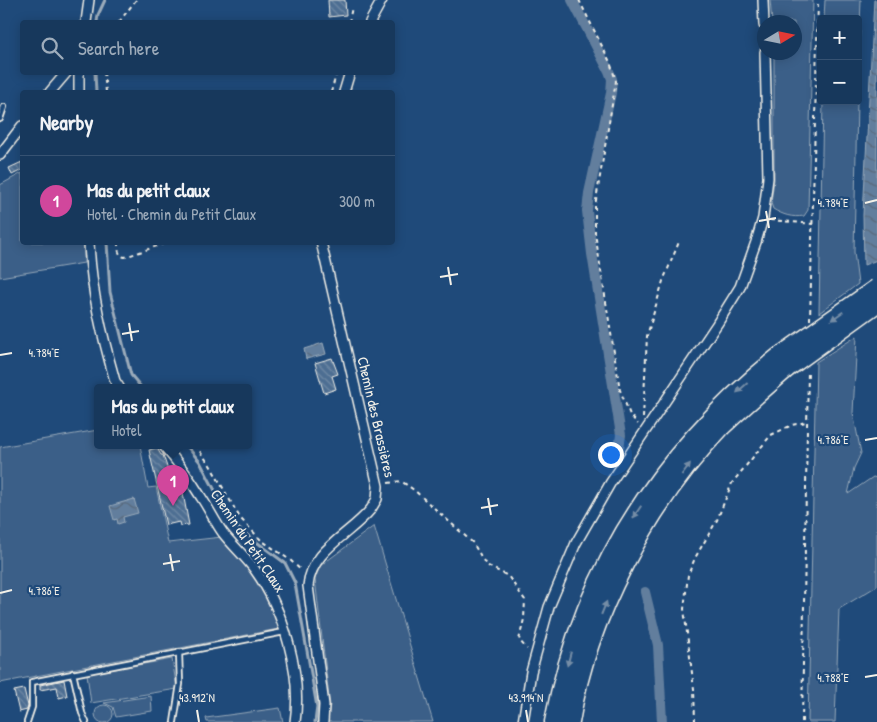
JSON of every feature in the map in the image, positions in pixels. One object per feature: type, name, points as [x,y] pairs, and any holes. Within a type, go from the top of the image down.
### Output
[{"type":"highway","points":[[570,722],[582,673],[601,615],[621,571],[642,531],[657,508],[698,454],[783,362],[877,288]]},
{"type":"highway","points":[[554,722],[559,694],[574,641],[598,582],[622,534],[666,470],[729,399],[783,362],[877,304]]},
{"type":"street","points":[[86,20],[89,0]]},
{"type":"street","points":[[371,20],[382,0]]},
{"type":"street","points":[[763,0],[764,15]]},
{"type":"street","points":[[523,722],[531,672],[549,607],[576,543],[611,482],[718,324],[740,287],[763,218],[768,178],[765,60]]},
{"type":"street","points":[[52,90],[64,75]]},
{"type":"street","points":[[79,75],[80,90]]},
{"type":"street","points":[[345,90],[349,75]]},
{"type":"street","points":[[0,155],[20,129]]},
{"type":"street","points":[[89,245],[90,269],[100,329],[118,384]]},
{"type":"street","name":"Chemin des Brassières","points":[[308,579],[319,557],[366,516],[377,499],[378,486],[322,255],[321,245]]},
{"type":"street","name":"Chemin du Petit Claux","points":[[166,449],[200,495],[223,533],[255,570],[271,596],[286,632],[297,694],[295,722]]},
{"type":"street","points":[[308,579],[324,705],[323,722]]},
{"type":"lane","points":[[0,118],[4,107]]},
{"type":"lane","points":[[27,722],[32,706],[32,682],[286,632]]},
{"type":"lane","points":[[174,722],[180,684],[179,652]]},
{"type":"lane","points":[[73,673],[82,713],[86,722]]},
{"type":"path","points":[[121,20],[136,0]]},
{"type":"path","points":[[579,0],[610,62],[616,82],[595,206],[595,233],[620,390],[630,416],[646,430]]},
{"type":"path","points":[[763,218],[813,224],[818,0]]},
{"type":"path","points":[[349,20],[352,6]]},
{"type":"path","points":[[104,75],[106,90]]},
{"type":"path","points":[[332,90],[336,75]]},
{"type":"path","points":[[646,430],[643,416],[647,336],[664,281],[679,242]]},
{"type":"path","points":[[118,245],[118,252],[125,257],[160,245]]},
{"type":"path","points":[[695,722],[694,689],[684,609],[688,575],[695,558],[717,520],[732,483],[771,435],[792,425],[806,422],[802,722]]},
{"type":"path","points":[[198,449],[210,465],[240,518],[261,540],[290,560],[308,579]]},
{"type":"path","points":[[378,486],[402,481],[473,543],[486,565],[508,576],[525,600],[524,619],[519,640],[528,649],[537,651]]},
{"type":"shaded area","points":[[770,0],[813,0],[808,210],[804,216],[796,217],[784,214],[773,209],[771,203],[774,180],[774,60],[802,60],[802,15],[771,15]]},
{"type":"shaded area","points":[[825,0],[861,0],[860,15],[824,15]]},
{"type":"shaded area","points":[[823,105],[857,105],[854,252],[858,284],[819,313]]},
{"type":"shaded area","points":[[20,174],[20,245],[84,245],[84,263],[0,277],[0,185]]},
{"type":"shaded area","points":[[857,336],[853,413],[861,453],[854,468],[848,494],[873,477],[877,478],[877,586],[839,609],[835,722],[808,722],[816,362]]},
{"type":"shaded area","points":[[94,431],[94,449],[141,449],[148,488],[156,487],[168,543],[222,537],[253,571],[283,628],[0,683],[0,447]]},
{"type":"shaded area","points":[[374,526],[433,722],[327,722],[330,705],[315,579],[320,566]]},
{"type":"shaded area","points":[[172,659],[177,689],[91,703],[87,674]]},
{"type":"shaded area","points":[[151,696],[152,711],[116,717],[113,707],[104,703]]},
{"type":"shaded area","points":[[104,705],[112,710],[113,714],[108,722],[104,723],[96,718],[95,714],[100,706]]},
{"type":"shaded area","points":[[280,708],[283,722],[207,722],[206,718]]},
{"type":"water","points":[[874,0],[877,0],[877,260],[864,265],[863,215]]},
{"type":"water","points":[[323,343],[326,354],[306,359],[304,349]]},
{"type":"water","points":[[134,499],[138,513],[123,517],[124,522],[118,524],[117,519],[114,520],[110,506]]},
{"type":"building","points":[[328,0],[345,0],[346,15],[329,17]]},
{"type":"building","points":[[20,163],[20,171],[12,175],[9,168]]},
{"type":"building","points":[[332,358],[338,374],[332,376],[336,389],[324,393],[315,363]]},
{"type":"building","points":[[158,449],[163,455],[171,479],[180,477],[189,525],[180,526],[179,522],[166,525],[149,450]]},
{"type":"building","points":[[64,680],[67,696],[59,698],[57,687],[40,690],[40,685]]},
{"type":"building","points":[[24,689],[28,706],[27,710],[19,712],[14,691]]},
{"type":"waterway","points":[[97,20],[105,0]]},
{"type":"waterway","points":[[572,0],[612,79],[611,93],[589,193],[587,211],[592,254],[621,435],[619,448]]},
{"type":"waterway","points":[[95,75],[96,90]]},
{"type":"waterway","points":[[107,245],[110,292],[131,375],[138,384]]},
{"type":"waterway","points":[[189,449],[200,462],[220,500],[239,529],[285,563],[295,583],[317,707],[315,722]]},
{"type":"waterway","points":[[645,592],[658,645],[662,722]]},
{"type":"place","name":"Mas du petit claux","points":[[173,506]]}]
